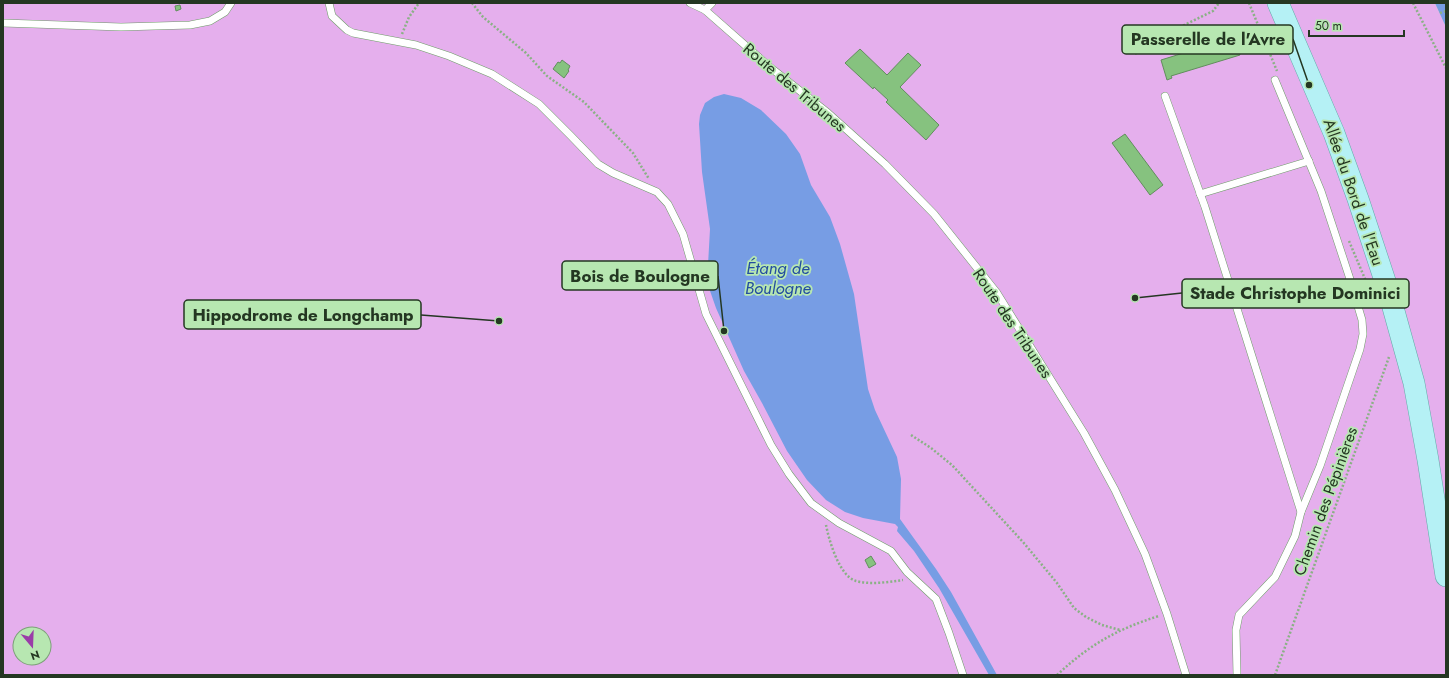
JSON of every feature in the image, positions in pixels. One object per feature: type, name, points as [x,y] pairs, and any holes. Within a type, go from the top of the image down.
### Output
[{"type":"main road","name":"Allée du Bord de l'Eau","points":[[1278,3],[1334,133],[1358,199],[1384,279],[1414,383],[1428,460],[1446,576]]},
{"type":"lane","points":[[3,23],[121,26],[190,25],[210,22],[225,12],[231,3]]},
{"type":"lane","points":[[329,3],[332,16],[347,30],[353,33],[416,45],[449,56],[492,74],[539,104],[598,164],[657,192],[668,204],[683,234],[706,314],[771,445],[793,480],[811,503],[823,512],[839,523],[891,551],[907,572],[936,599],[963,675]]},
{"type":"lane","name":"Route des Tribunes","points":[[690,3],[705,10],[771,68],[828,113],[885,164],[934,214],[997,293],[1084,433],[1115,490],[1145,554],[1167,614],[1186,675]]},
{"type":"lane","points":[[705,10],[712,3]]},
{"type":"lane","points":[[1237,675],[1236,630],[1239,615],[1275,577],[1295,536],[1301,512],[1327,444],[1360,349],[1363,334],[1362,320],[1321,191],[1275,80]]},
{"type":"lane","points":[[1165,96],[1200,194],[1301,512]]},
{"type":"lane","points":[[1200,194],[1309,160]]},
{"type":"path","points":[[399,42],[409,17],[418,3]]},
{"type":"path","points":[[472,3],[483,17],[526,53],[547,76],[584,102],[606,124],[633,153],[657,192]]},
{"type":"path","points":[[1135,54],[1170,32],[1213,11],[1219,3]]},
{"type":"path","points":[[1413,3],[1446,68]]},
{"type":"path","points":[[1440,13],[1446,11]]},
{"type":"path","name":"Chemin des Pépinières","points":[[1275,675],[1393,346],[1401,339]]},
{"type":"path","points":[[911,435],[931,448],[952,465],[1023,542],[1074,608],[1086,617],[1102,625],[1120,630]]},
{"type":"path","points":[[823,512],[832,546],[843,571],[855,581],[877,583],[915,579]]},
{"type":"path","points":[[1057,675],[1094,644],[1120,630],[1167,614]]},
{"type":"shaded area","points":[[3,3],[1435,3],[1446,27],[1446,675],[3,675]]},
{"type":"water","points":[[1435,3],[1446,3],[1446,27]]},
{"type":"water","name":"Étang de Boulogne","points":[[724,94],[741,98],[761,110],[786,134],[800,154],[811,185],[830,217],[840,244],[854,294],[868,389],[875,410],[897,457],[901,479],[900,519],[951,592],[997,675],[989,675],[939,588],[914,551],[897,531],[898,527],[895,524],[863,518],[845,512],[826,500],[807,480],[787,451],[744,371],[716,308],[709,288],[708,265],[710,229],[702,172],[699,124],[700,115],[705,103],[714,97]]},
{"type":"building","points":[[180,5],[181,9],[176,11],[175,6]]},
{"type":"building","points":[[1235,37],[1240,55],[1171,76],[1172,78],[1167,80],[1161,60]]},
{"type":"building","points":[[860,49],[887,75],[908,53],[921,65],[900,87],[939,125],[926,140],[886,102],[888,100],[874,87],[873,89],[845,63]]},
{"type":"building","points":[[562,60],[570,66],[569,71],[564,78],[553,69],[558,62],[560,63]]},
{"type":"building","points":[[1125,134],[1163,185],[1150,195],[1112,143]]},
{"type":"building","points":[[871,556],[876,564],[869,568],[865,560]]},
{"type":"place","name":"Passerelle de l'Avre","points":[[1309,85]]},
{"type":"place","name":"Stade Christophe Dominici","points":[[1135,298]]},
{"type":"place","name":"Hippodrome de Longchamp","points":[[499,321]]},
{"type":"place","name":"Bois de Boulogne","points":[[724,331]]}]
